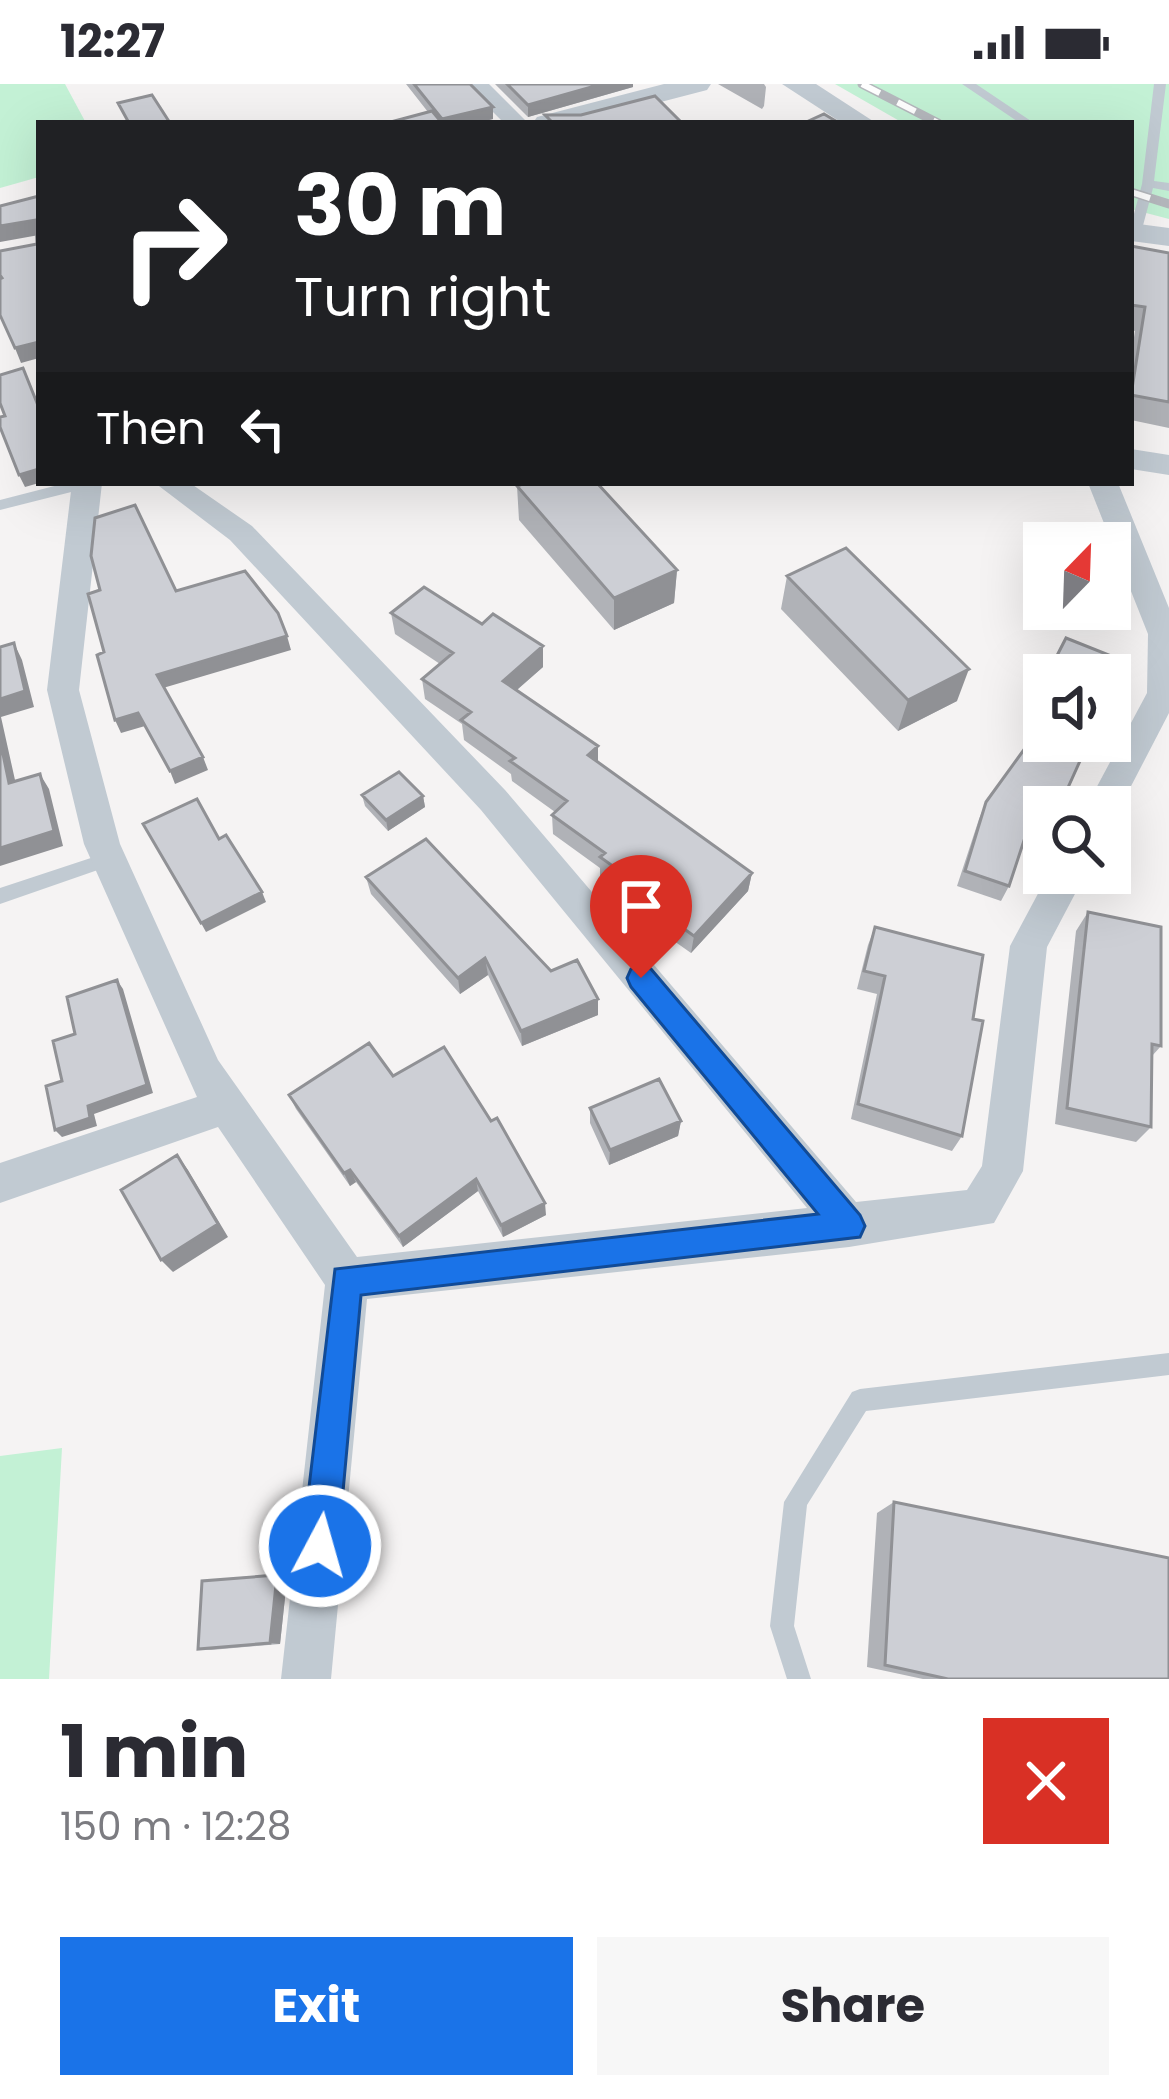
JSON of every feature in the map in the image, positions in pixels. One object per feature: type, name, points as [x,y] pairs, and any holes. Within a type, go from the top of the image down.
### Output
[{"type":"street","points":[[476,84],[515,120]]},
{"type":"street","points":[[559,120],[697,84]]},
{"type":"street","points":[[796,84],[857,120]]},
{"type":"street","points":[[1134,232],[1169,237]]},
{"type":"street","points":[[1134,459],[1169,465]]},
{"type":"street","points":[[87,486],[63,689],[109,859],[204,1072],[346,1280],[306,1679]]},
{"type":"street","points":[[174,486],[241,532],[493,800],[849,1226]]},
{"type":"street","points":[[1104,486],[1164,634],[1166,694],[1115,786]]},
{"type":"street","points":[[346,1280],[979,1210],[1002,1171],[1029,946],[1057,894]]},
{"type":"street","points":[[0,1184],[228,1105]]},
{"type":"lane","points":[[968,84],[1023,120]]},
{"type":"lane","points":[[1134,229],[1149,177],[1160,84]]},
{"type":"lane","points":[[1134,166],[1169,187]]},
{"type":"lane","points":[[0,506],[76,486]]},
{"type":"lane","points":[[0,896],[109,859]]},
{"type":"lane","points":[[799,1679],[782,1626],[796,1502],[860,1400],[1169,1364]]},
{"type":"green space","points":[[0,84],[65,84],[84,120],[36,120],[36,178],[0,188]]},
{"type":"green space","points":[[835,84],[1169,84],[1169,219],[1134,210],[1134,120],[898,120]]},
{"type":"green space","points":[[62,1448],[49,1679],[0,1679],[0,1456]]},
{"type":"building","points":[[414,84],[470,84],[493,107],[442,119]]},
{"type":"building","points":[[507,84],[602,84],[528,105]]},
{"type":"building","points":[[152,95],[168,120],[127,120],[118,103]]},
{"type":"building","points":[[655,96],[679,120],[550,120],[545,115],[581,115]]},
{"type":"building","points":[[432,111],[440,120],[398,120]]},
{"type":"building","points":[[36,197],[36,220],[0,226],[0,206]]},
{"type":"building","points":[[36,244],[36,343],[15,348],[0,315],[0,251]]},
{"type":"building","points":[[1134,247],[1169,253],[1169,402],[1134,396],[1145,307],[1134,305]]},
{"type":"building","points":[[23,368],[36,400],[36,470],[19,475],[0,427],[0,417],[5,416],[0,375]]},
{"type":"building","points":[[517,486],[600,486],[677,570],[614,598]]},
{"type":"building","points":[[135,505],[176,591],[245,571],[278,613],[287,636],[157,675],[203,757],[170,771],[138,713],[115,720],[97,655],[104,652],[88,594],[100,590],[91,556],[95,518]]},
{"type":"building","points":[[846,548],[969,669],[908,700],[787,576]]},
{"type":"building","points":[[424,587],[482,624],[493,614],[543,646],[503,681],[598,746],[588,755],[752,873],[694,936],[652,906],[659,899],[552,815],[567,801],[461,720],[471,712],[422,679],[453,653],[391,613]]},
{"type":"building","points":[[1066,638],[1106,654],[1058,654]]},
{"type":"building","points":[[14,643],[25,691],[0,699],[0,647]]},
{"type":"building","points":[[0,740],[9,783],[40,774],[54,831],[0,848]]},
{"type":"building","points":[[1023,751],[1023,762],[1080,762],[1069,786],[1023,786],[1023,844],[1009,886],[965,871],[986,802]]},
{"type":"building","points":[[399,772],[423,796],[386,820],[362,795]]},
{"type":"building","points":[[197,799],[219,839],[226,835],[262,892],[201,923],[143,824]]},
{"type":"building","points":[[426,839],[551,971],[577,960],[598,999],[521,1031],[485,958],[458,978],[366,877]]},
{"type":"building","points":[[1088,912],[1161,927],[1161,1046],[1152,1044],[1151,1127],[1067,1108]]},
{"type":"building","points":[[875,927],[983,955],[973,1019],[983,1021],[962,1136],[858,1104],[885,976],[864,971]]},
{"type":"building","points":[[117,980],[147,1085],[88,1106],[90,1118],[55,1130],[46,1086],[62,1081],[53,1041],[75,1034],[67,997]]},
{"type":"building","points":[[369,1043],[393,1076],[444,1047],[491,1121],[497,1118],[545,1203],[501,1225],[476,1179],[399,1236],[350,1170],[344,1173],[289,1095]]},
{"type":"building","points":[[659,1079],[681,1121],[610,1150],[590,1108]]},
{"type":"building","points":[[177,1155],[218,1224],[161,1260],[121,1190]]},
{"type":"building","points":[[894,1502],[1169,1558],[1169,1679],[948,1679],[885,1665]]},
{"type":"building","points":[[277,1575],[270,1643],[198,1649],[202,1581]]},
{"type":"railway","points":[[862,84],[932,120]]},
{"type":"railway","points":[[1134,193],[1169,204]]},
{"type":"route","points":[[320,1546],[346,1280],[849,1226],[641,978]]}]
